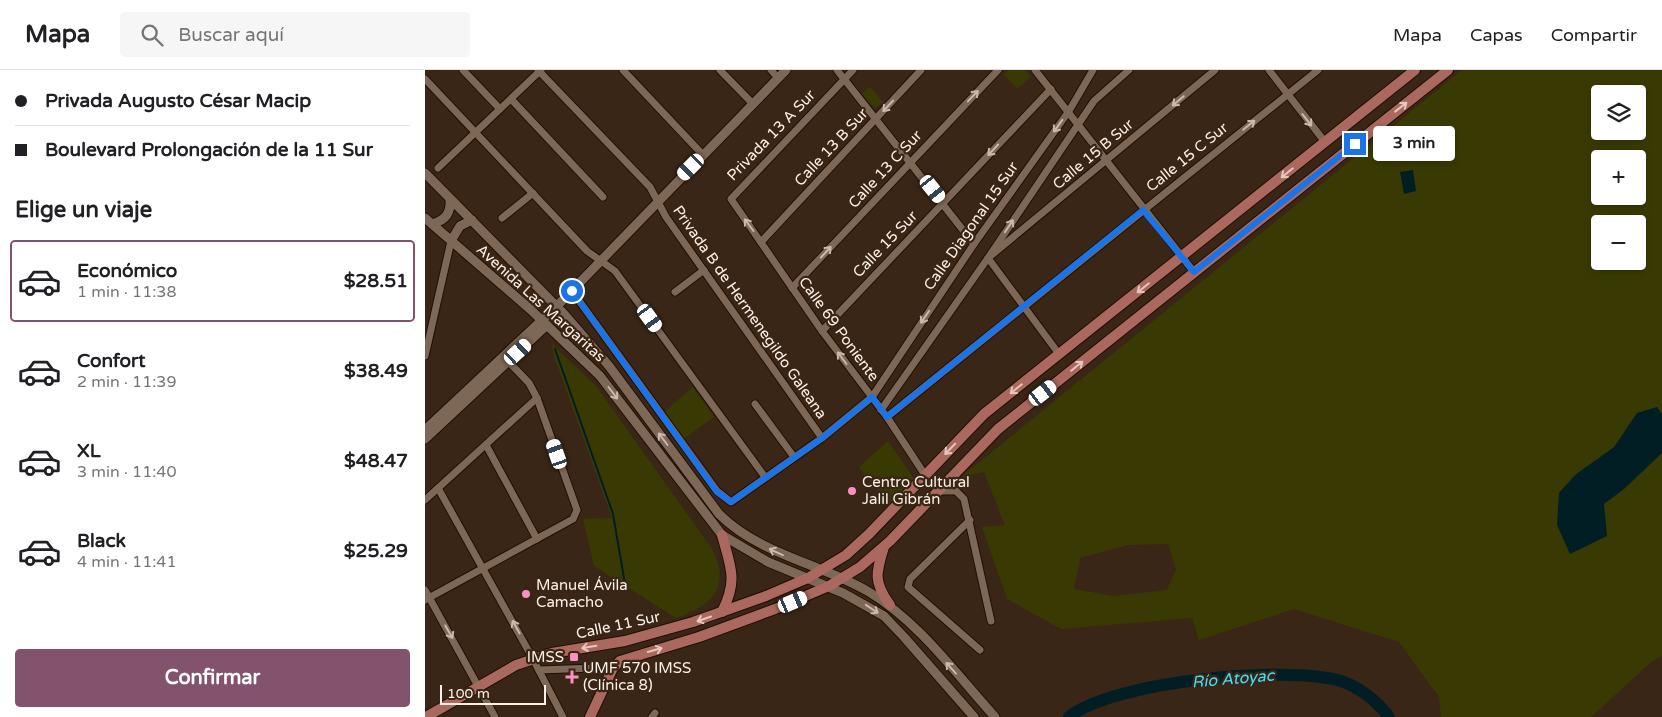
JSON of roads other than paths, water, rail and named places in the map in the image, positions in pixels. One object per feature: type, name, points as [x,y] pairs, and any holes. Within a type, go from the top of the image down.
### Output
[{"type":"main road","points":[[425,439],[429,426],[545,323],[557,306],[601,260],[787,70]]},
{"type":"main road","name":"Calle 11 Sur","points":[[426,717],[516,665],[552,653],[625,641],[722,612],[808,578],[846,555],[869,534],[984,414],[1415,70]]},
{"type":"main road","name":"Calle 11 Sur","points":[[590,717],[613,668],[620,661],[699,637],[775,609],[842,579],[884,547],[998,429],[1448,70]]},
{"type":"main road","name":"Avenida Las Margaritas","points":[[425,173],[557,306],[609,366],[725,520],[773,551],[842,579],[890,605],[919,633],[995,717]]},
{"type":"main road","points":[[428,221],[442,220],[448,215],[450,199]]},
{"type":"main road","points":[[451,241],[460,226],[472,220]]},
{"type":"main road","name":"Avenida Las Margaritas","points":[[428,221],[545,323],[600,376],[722,535],[768,562],[829,586],[863,602],[884,616],[973,716]]},
{"type":"main road","points":[[722,535],[733,580],[731,595],[722,612]]},
{"type":"main road","points":[[884,547],[876,576],[878,586],[890,605]]},
{"type":"main road","points":[[766,596],[775,609]]},
{"type":"street","points":[[463,70],[500,110]]},
{"type":"street","points":[[623,70],[703,155]]},
{"type":"street","points":[[720,70],[753,104]]},
{"type":"street","points":[[771,70],[778,78]]},
{"type":"street","points":[[837,70],[974,244]]},
{"type":"street","name":"Privada 13 A Sur","points":[[731,199],[853,70]]},
{"type":"street","name":"Calle 13 B Sur","points":[[761,242],[921,70]]},
{"type":"street","name":"Calle 13 C Sur","points":[[792,288],[998,70]]},
{"type":"street","points":[[1035,70],[1069,111],[1143,210],[1194,272]]},
{"type":"street","name":"Calle Diagonal 15 Sur","points":[[572,291],[717,492],[731,502],[822,438],[872,397],[974,244],[1069,111],[1093,70]]},
{"type":"street","name":"Calle Diagonal 15 Sur","points":[[881,410],[988,258],[1097,97],[1129,70]]},
{"type":"street","name":"Calle 15 B Sur","points":[[988,258],[1215,70]]},
{"type":"street","points":[[1269,70],[1325,142]]},
{"type":"street","name":"Calle 15 C Sur","points":[[887,417],[1317,70]]},
{"type":"street","points":[[438,168],[539,71]]},
{"type":"street","name":"Privada B de Hermenegildo Galeana","points":[[539,71],[650,187],[666,217],[822,438]]},
{"type":"street","points":[[425,79],[587,251],[615,271],[765,477]]},
{"type":"street","name":"Calle 15 Sur","points":[[821,331],[1051,89]]},
{"type":"street","points":[[511,99],[603,197]]},
{"type":"street","points":[[502,218],[533,193]]},
{"type":"street","name":"Calle 69 Poniente","points":[[731,199],[821,331],[887,417],[925,476]]},
{"type":"street","points":[[425,353],[444,262],[451,241]]},
{"type":"street","points":[[988,258],[1059,354]]},
{"type":"street","points":[[675,292],[704,270]]},
{"type":"street","points":[[427,599],[573,519],[576,515],[537,398],[529,383],[506,359]]},
{"type":"street","points":[[425,500],[537,398]]},
{"type":"street","points":[[755,404],[794,457]]},
{"type":"street","points":[[486,445],[537,539]]},
{"type":"street","points":[[438,488],[563,717]]},
{"type":"street","points":[[939,491],[956,491],[961,496],[970,520],[991,621]]},
{"type":"street","points":[[970,520],[910,579],[908,588],[980,650]]},
{"type":"street","points":[[425,590],[427,599],[480,686],[495,717]]},
{"type":"street","points":[[539,670],[595,668]]},
{"type":"water","points":[[1413,170],[1416,191],[1404,194],[1400,172]]},
{"type":"water","points":[[1657,407],[1662,414],[1662,453],[1624,489],[1604,504],[1607,536],[1570,554],[1557,525],[1559,493],[1575,475],[1614,447],[1637,413]]},
{"type":"waterway","points":[[555,349],[613,514],[625,584]]},
{"type":"waterway","name":"Río Atoyac","points":[[1069,717],[1091,704],[1122,694],[1160,686],[1242,676],[1281,675],[1315,676],[1341,681],[1368,695],[1389,717]]},
{"type":"place","name":"Centro Cultural Jalil Gibrán","points":[[852,491]]},
{"type":"place","name":"Manuel Ávila Camacho","points":[[526,594]]},
{"type":"place","name":"IMSS","points":[[574,657]]},
{"type":"place","name":"UMF 570 IMSS (Clínica 8)","points":[[572,677]]}]
